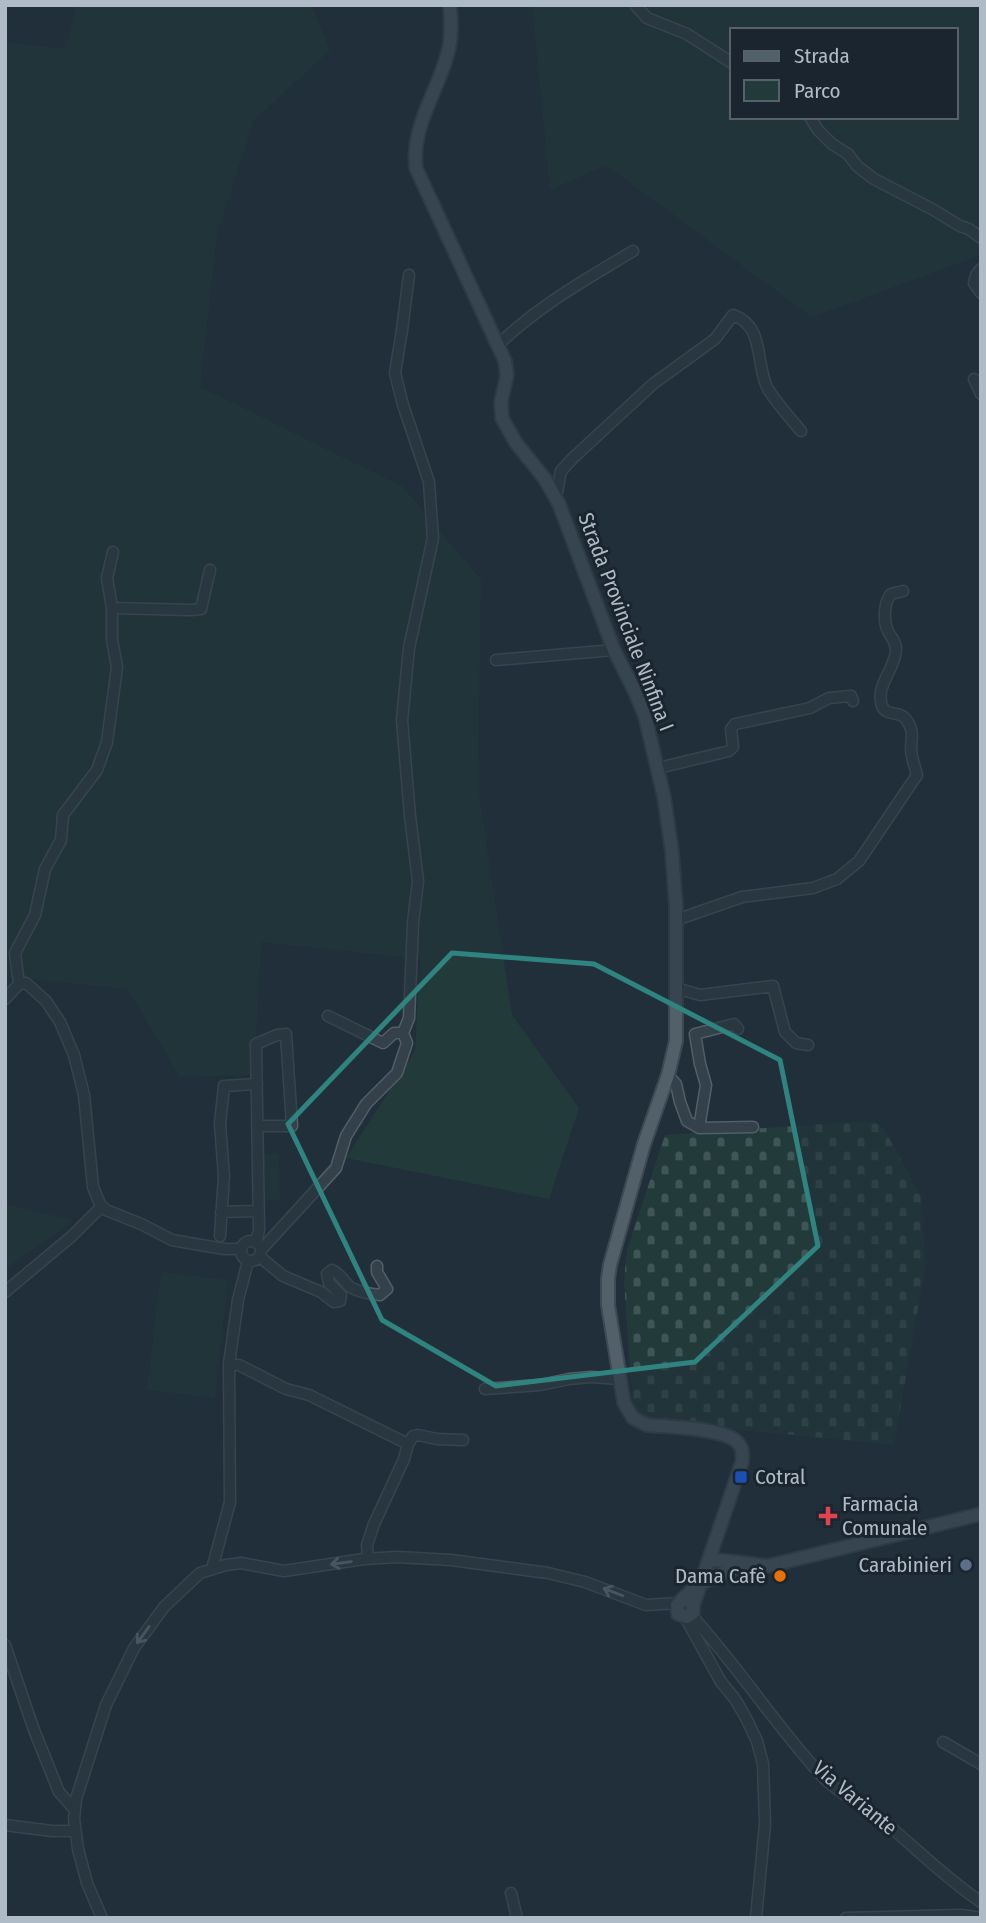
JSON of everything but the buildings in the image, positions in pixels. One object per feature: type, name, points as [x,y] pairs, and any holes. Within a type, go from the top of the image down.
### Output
[{"type":"main road","name":"Strada Provinciale Ninfina I","points":[[450,5],[452,33],[449,50],[422,121],[416,150],[416,168],[506,367],[501,402],[502,418],[516,443],[556,497],[614,650],[642,709],[664,797],[672,852],[676,920],[676,1041],[610,1265],[608,1305],[626,1409],[637,1421],[647,1425],[719,1433],[735,1440],[741,1447],[742,1462],[710,1560],[699,1585]]},
{"type":"main road","points":[[710,1560],[730,1565],[768,1566],[981,1514]]},
{"type":"main road","points":[[715,1544],[730,1565]]},
{"type":"main road","points":[[685,1609],[699,1585],[730,1565]]},
{"type":"street","points":[[635,5],[647,19],[687,34],[730,62]]},
{"type":"street","points":[[811,119],[832,144],[848,154],[857,166],[874,178],[981,238]]},
{"type":"street","points":[[498,345],[547,304],[633,251]]},
{"type":"street","points":[[981,270],[974,283],[981,293]]},
{"type":"street","points":[[259,1249],[336,1168],[346,1136],[366,1104],[397,1073],[407,1043],[403,1033],[410,1018],[413,923],[418,881],[402,720],[409,648],[433,538],[429,482],[395,373],[409,275]]},
{"type":"street","points":[[556,497],[561,471],[573,458],[653,384],[715,339],[733,315],[740,318],[757,338],[767,387],[801,431]]},
{"type":"street","points":[[974,379],[981,394]]},
{"type":"street","points":[[19,984],[15,953],[35,915],[45,869],[61,840],[63,815],[97,770],[107,742],[117,667],[107,578],[113,552]]},
{"type":"street","points":[[112,608],[201,609],[210,570]]},
{"type":"street","points":[[676,920],[741,897],[813,888],[837,879],[859,861],[890,819],[917,775],[911,750],[911,728],[904,717],[883,709],[880,695],[896,652],[895,641],[888,632],[886,603],[891,594],[902,591]]},
{"type":"street","points":[[496,660],[614,650]]},
{"type":"street","points":[[658,768],[729,751],[733,747],[731,729],[735,724],[810,708],[829,698],[851,696],[853,701]]},
{"type":"street","points":[[5,999],[19,984],[26,983],[46,1000],[60,1022],[74,1055],[84,1095],[93,1187],[100,1204],[106,1210],[172,1240],[224,1249],[240,1249],[247,1242],[259,1249],[283,1276],[321,1292],[334,1302],[340,1301],[341,1295],[329,1283],[327,1275],[332,1270],[340,1274],[351,1287],[380,1295],[387,1289],[377,1272],[377,1266]]},
{"type":"street","points":[[676,988],[701,995],[773,986],[785,1032],[796,1043],[808,1045]]},
{"type":"street","points":[[328,1016],[383,1043],[394,1033],[403,1033]]},
{"type":"street","points":[[699,1128],[706,1085],[695,1034],[734,1024],[738,1029]]},
{"type":"street","points":[[240,1249],[242,1256],[248,1261],[255,1261],[259,1249],[259,1211],[257,1126],[256,1044],[286,1034],[292,1126],[257,1126]]},
{"type":"street","points":[[668,1075],[676,1084],[687,1121],[699,1128],[753,1127]]},
{"type":"street","points":[[219,1236],[223,1177],[220,1124],[224,1086],[257,1084]]},
{"type":"street","points":[[5,1292],[72,1236],[102,1206]]},
{"type":"street","points":[[221,1212],[259,1211]]},
{"type":"street","points":[[212,1569],[230,1502],[229,1364],[238,1300],[248,1261]]},
{"type":"street","points":[[229,1364],[249,1369],[286,1389],[309,1395],[408,1444]]},
{"type":"street","points":[[485,1389],[540,1385],[591,1377],[620,1379]]},
{"type":"street","points":[[368,1559],[367,1545],[374,1524],[413,1436],[418,1434],[437,1439],[463,1440]]},
{"type":"street","points":[[102,1918],[87,1883],[78,1849],[74,1809],[106,1705],[134,1648],[164,1607],[200,1573],[226,1565],[241,1563],[284,1571],[397,1557],[451,1560],[548,1573],[585,1582],[646,1605],[685,1609],[721,1682],[746,1718],[757,1741],[763,1764],[765,1824],[756,1918]]},
{"type":"street","name":"Via Variante","points":[[685,1609],[825,1779],[881,1819],[961,1889],[981,1902]]},
{"type":"street","points":[[5,1645],[59,1792],[74,1809]]},
{"type":"street","points":[[943,1742],[981,1764]]},
{"type":"street","points":[[5,1825],[75,1831]]},
{"type":"street","points":[[511,1893],[517,1918]]},
{"type":"street","points":[[846,1918],[962,1915],[981,1918]]},
{"type":"highlighted area","points":[[452,953],[594,964],[780,1060],[818,1246],[695,1362],[496,1386],[382,1320],[288,1124]]},
{"type":"green space","points":[[77,5],[311,5],[330,50],[254,120],[217,234],[200,387],[403,487],[481,580],[478,787],[512,1015],[579,1108],[549,1199],[346,1158],[415,1051],[420,959],[261,942],[254,1075],[180,1077],[128,989],[8,977],[5,982],[5,42],[65,49]]},
{"type":"green space","points":[[532,5],[981,5],[981,255],[812,317],[606,165],[550,190]]},
{"type":"green space","points":[[875,1122],[885,1130],[922,1199],[925,1269],[894,1445],[648,1421],[641,1417],[635,1410],[632,1399],[624,1281],[627,1250],[665,1135]]},
{"type":"green space","points":[[260,1154],[279,1154],[280,1200],[261,1201]]},
{"type":"green space","points":[[5,1204],[74,1220],[5,1269]]},
{"type":"green space","points":[[161,1272],[228,1280],[215,1398],[147,1390]]},
{"type":"place","name":"Cotral","points":[[741,1477]]},
{"type":"place","name":"Farmacia Comunale","points":[[828,1516]]},
{"type":"place","name":"Carabinieri","points":[[966,1565]]},
{"type":"place","name":"Dama Cafè","points":[[780,1576]]}]
